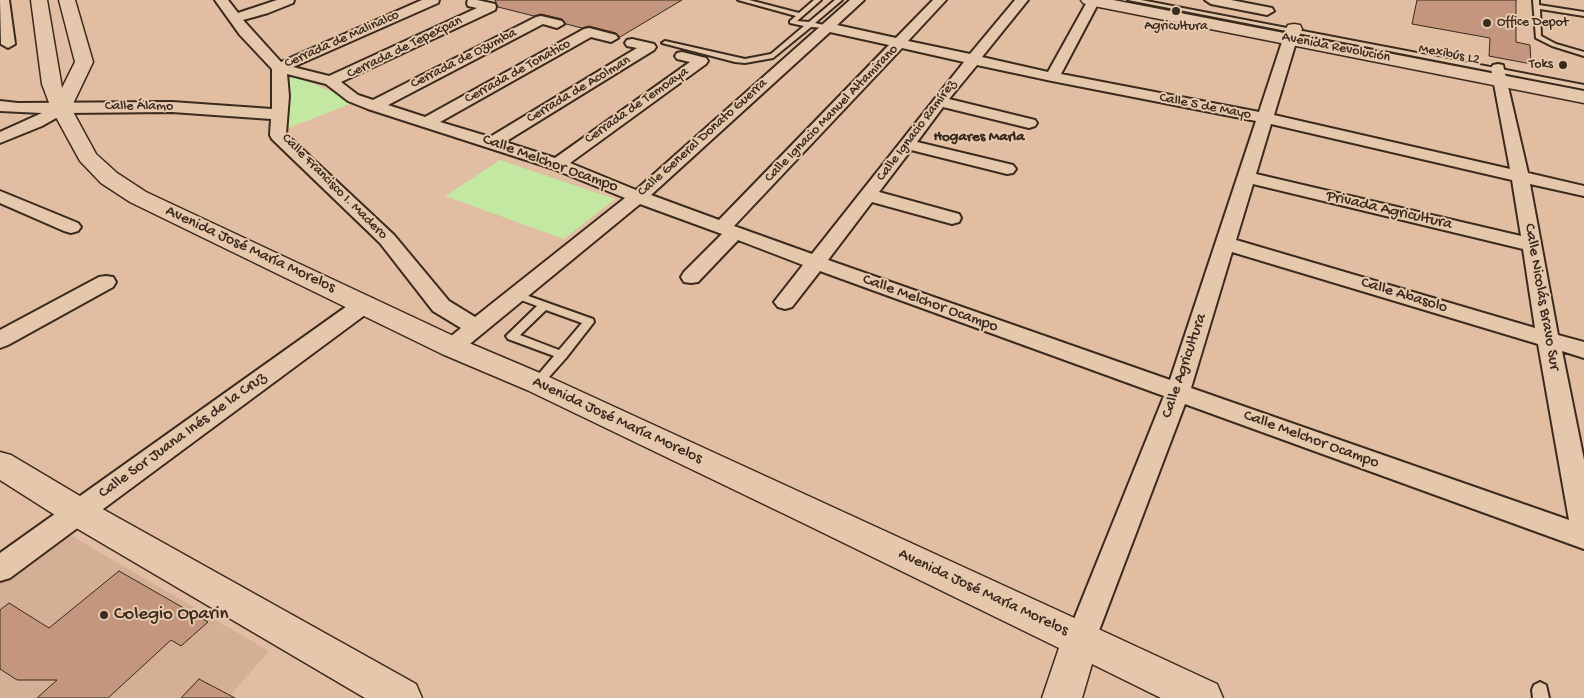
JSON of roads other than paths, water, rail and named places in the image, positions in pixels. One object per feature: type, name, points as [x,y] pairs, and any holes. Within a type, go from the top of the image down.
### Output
[{"type":"main road","name":"Avenida José María Morelos","points":[[39,0],[51,84],[61,108],[87,157],[109,178],[138,197],[452,347],[537,384],[1203,698]]},
{"type":"main road","points":[[61,108],[84,62],[67,0]]},
{"type":"main road","name":"Avenida Revolución","points":[[1095,0],[1292,34],[1499,74],[1584,86]]},
{"type":"main road","name":"Avenida Revolución","points":[[1141,0],[1267,11],[1292,34]]},
{"type":"main road","name":"Avenida Revolución","points":[[1499,74],[1584,96]]},
{"type":"main road","points":[[0,464],[78,512],[402,698]]},
{"type":"main road","name":"Calle Agricultura","points":[[1062,698],[1081,639]]},
{"type":"street","points":[[4,0],[8,44]]},
{"type":"street","points":[[221,0],[279,68]]},
{"type":"street","points":[[235,18],[288,0]]},
{"type":"street","name":"Cerrada de Malinalco","points":[[279,68],[433,0]]},
{"type":"street","name":"Calle General Donato Guerra","points":[[452,347],[517,294],[645,199],[817,26],[858,0]]},
{"type":"street","name":"Calle Ignacio Manuel Altamirano","points":[[691,276],[729,230],[940,0]]},
{"type":"street","name":"Calle Ignacio Ramírez","points":[[784,302],[939,101],[1022,0]]},
{"type":"street","points":[[1052,76],[1095,0]]},
{"type":"street","points":[[1217,1],[1267,11]]},
{"type":"street","name":"Cerrada de Tepexpan","points":[[331,81],[490,7],[474,2]]},
{"type":"street","name":"Cerrada de Ozumba","points":[[374,106],[541,20],[557,24]]},
{"type":"street","name":"Calle 5 de Mayo","points":[[817,26],[972,60],[1265,118],[1584,191]]},
{"type":"street","name":"Cerrada de Tonatico","points":[[428,122],[589,32],[610,38]]},
{"type":"street","name":"Calle Agricultura","points":[[1081,639],[1178,392],[1292,34]]},
{"type":"street","name":"Cerrada de Acolman","points":[[494,142],[649,47],[632,43]]},
{"type":"street","name":"Cerrada de Temoaya","points":[[557,164],[701,60],[682,56]]},
{"type":"street","name":"Calle Melchor Ocampo","points":[[279,68],[331,81],[353,98],[374,106],[494,142],[557,164],[814,262],[1584,537]]},
{"type":"street","name":"Calle Francisco I. Madero","points":[[279,68],[281,96],[278,115],[278,135],[387,239],[441,306],[476,328]]},
{"type":"street","name":"Calle Nicolás Bravo Sur","points":[[1499,74],[1520,176],[1548,339],[1584,526]]},
{"type":"street","points":[[939,101],[1029,122]]},
{"type":"street","name":"Calle Álamo","points":[[0,106],[18,108],[172,107],[232,110],[278,115]]},
{"type":"street","points":[[0,138],[36,123],[61,108]]},
{"type":"street","points":[[906,144],[1007,169]]},
{"type":"street","name":"Privada Agricultura","points":[[1247,177],[1532,245]]},
{"type":"street","points":[[868,195],[952,218]]},
{"type":"street","points":[[0,196],[71,227]]},
{"type":"street","points":[[602,245],[645,199]]},
{"type":"street","name":"Calle Abasolo","points":[[1224,243],[1584,350]]},
{"type":"street","points":[[0,340],[106,282]]},
{"type":"street","name":"Calle Sor Juana Inés de la Cruz","points":[[0,569],[365,304]]},
{"type":"lane","points":[[741,0],[801,15]]},
{"type":"lane","points":[[817,26],[792,22],[818,0]]},
{"type":"lane","points":[[665,43],[735,60],[760,59],[773,56],[817,26],[839,0]]},
{"type":"lane","points":[[1131,0],[1292,34]]},
{"type":"lane","points":[[1584,14],[1536,3],[1538,37],[1554,45],[1584,54]]},
{"type":"lane","points":[[517,294],[589,322],[537,384]]},
{"type":"lane","points":[[545,304],[512,336],[562,354]]},
{"type":"place","name":"Agricultura","points":[[1176,11]]},
{"type":"place","name":"Office Depot","points":[[1487,23]]},
{"type":"place","name":"Toks","points":[[1563,65]]},
{"type":"place","name":"Colegio Oparin","points":[[104,615]]},
{"type":"district","name":"Hogares Marla","points":[[979,138]]}]
